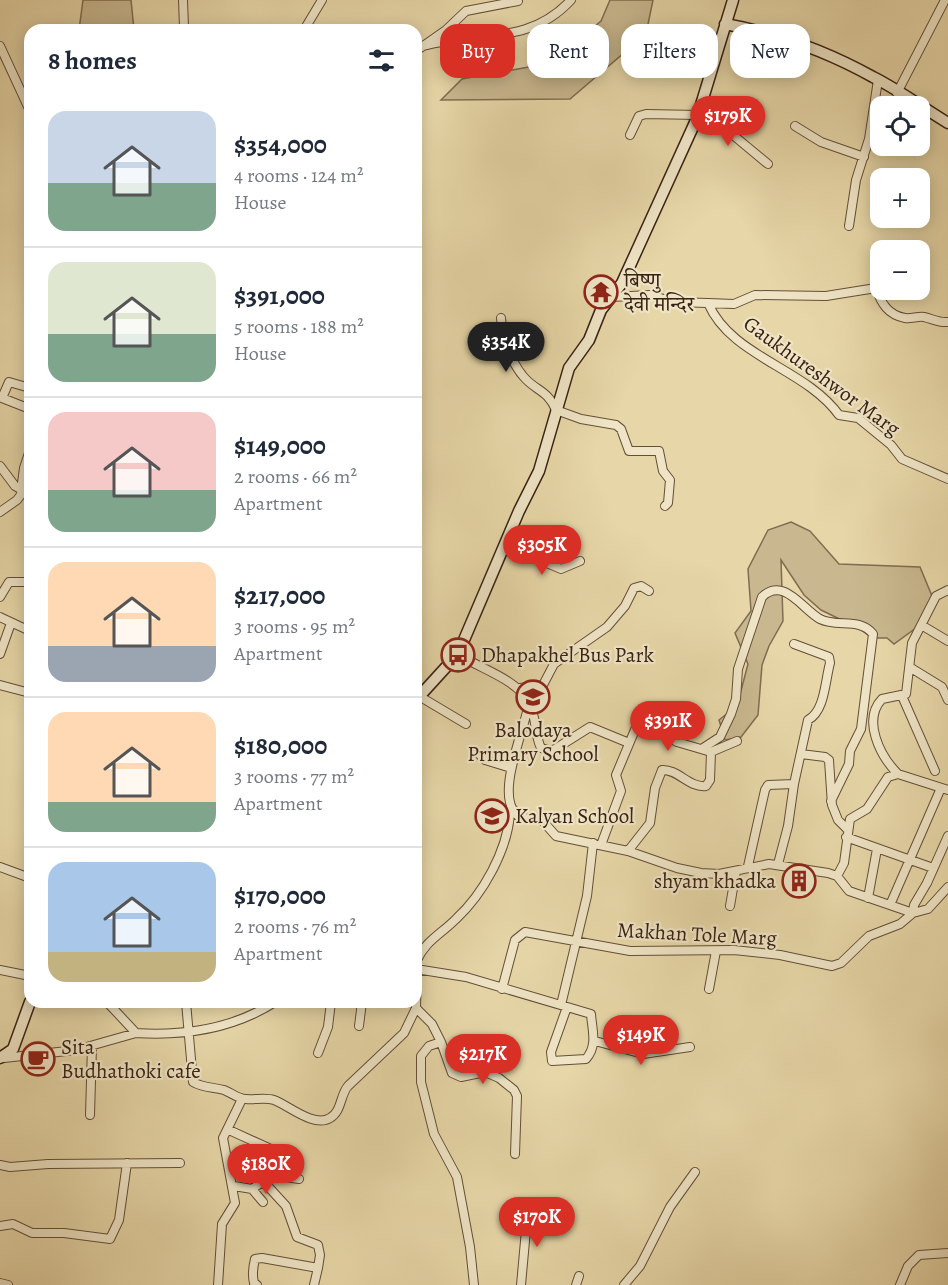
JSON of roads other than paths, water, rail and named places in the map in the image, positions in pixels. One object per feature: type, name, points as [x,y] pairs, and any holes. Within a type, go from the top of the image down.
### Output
[{"type":"main road","points":[[422,693],[458,654],[504,545],[539,471],[569,368],[589,340],[601,310],[622,283],[698,117],[733,0]]},
{"type":"main road","points":[[725,24],[777,35],[878,80],[948,123]]},
{"type":"main road","points":[[0,1059],[13,1049],[28,1008]]},
{"type":"street","points":[[183,0],[184,24]]},
{"type":"street","points":[[308,24],[322,0]]},
{"type":"street","points":[[423,46],[448,39],[482,38],[521,31],[556,16],[571,0]]},
{"type":"street","points":[[897,93],[945,0]]},
{"type":"street","points":[[423,46],[466,11],[518,1]]},
{"type":"street","points":[[0,47],[24,98]]},
{"type":"street","points":[[849,226],[856,180],[869,140],[878,80]]},
{"type":"street","points":[[630,135],[639,116],[646,114],[698,117],[732,135],[768,164]]},
{"type":"street","points":[[795,126],[821,142],[864,157]]},
{"type":"street","points":[[611,297],[650,296],[674,302],[735,304],[755,295],[826,296],[876,288],[882,305],[896,314],[905,318],[923,317],[939,323],[948,322]]},
{"type":"street","name":"Gaukhureshwor Marg","points":[[708,303],[715,320],[755,353],[828,400],[838,415],[858,418],[891,445],[902,459],[948,479]]},
{"type":"street","points":[[501,318],[501,334],[523,376],[551,398],[556,410],[580,419],[616,425],[621,429],[629,451],[659,451],[663,471],[670,480],[668,503],[665,506]]},
{"type":"street","points":[[24,386],[9,382],[2,398],[24,407]]},
{"type":"street","points":[[0,466],[24,491]]},
{"type":"street","points":[[0,512],[24,493]]},
{"type":"street","points":[[504,545],[553,567],[567,568],[580,561]]},
{"type":"street","points":[[0,597],[9,582],[24,582]]},
{"type":"street","points":[[458,654],[477,667],[520,688],[543,685],[554,664],[607,627],[625,606],[634,588],[641,586],[649,591]]},
{"type":"street","points":[[898,774],[885,756],[873,729],[872,714],[882,699],[906,694],[911,668],[912,644],[936,596],[948,590]]},
{"type":"street","points":[[703,748],[720,737],[731,714],[736,699],[738,669],[762,597],[772,591],[789,593],[820,619],[856,624],[873,634],[861,729],[850,751],[849,765],[831,801]]},
{"type":"street","points":[[0,617],[24,628]]},
{"type":"street","points":[[0,654],[11,623]]},
{"type":"street","points":[[923,626],[948,641]]},
{"type":"street","points":[[778,864],[788,826],[794,784],[808,720],[816,716],[820,707],[830,663],[828,657],[794,644]]},
{"type":"street","points":[[911,668],[942,687],[948,700]]},
{"type":"street","points":[[0,685],[24,691]]},
{"type":"street","points":[[520,688],[533,710],[537,739],[541,748],[552,751],[591,727],[629,743]]},
{"type":"street","points":[[902,696],[935,771]]},
{"type":"street","points":[[422,701],[466,723]]},
{"type":"street","points":[[528,702],[512,768],[510,799],[514,810],[522,818],[540,818],[556,837],[628,851],[677,868],[701,873],[736,871],[748,866],[778,864],[837,876],[849,891],[913,914],[914,905],[927,883],[948,836]]},
{"type":"street","points":[[422,968],[465,977],[502,989],[564,1006],[591,1014],[595,1041],[586,1059],[552,1061],[549,1058],[564,1006],[597,844],[621,791],[616,775],[634,728],[641,725],[650,726],[686,745],[711,752],[737,741]]},
{"type":"street","points":[[628,851],[650,823],[655,788],[662,770],[670,771],[695,785],[706,786],[710,780],[711,752]]},
{"type":"street","points":[[801,754],[825,757],[829,760],[831,801],[836,816],[847,833],[877,849],[933,868]]},
{"type":"street","points":[[480,755],[485,760],[512,768]]},
{"type":"street","points":[[837,876],[844,863],[850,819],[867,809],[888,777],[898,774],[945,789],[890,905]]},
{"type":"street","points":[[748,866],[768,784],[794,784]]},
{"type":"street","points":[[422,954],[427,943],[454,922],[477,895],[507,837],[510,814],[514,810]]},
{"type":"street","points":[[868,898],[877,849]]},
{"type":"street","points":[[0,867],[24,876]]},
{"type":"street","points":[[730,906],[736,871]]},
{"type":"street","name":"Makhan Tole Marg","points":[[502,989],[512,948],[521,933],[533,932],[630,951],[716,951],[780,955],[832,966],[841,963],[869,936],[900,924],[913,914],[928,909],[948,887]]},
{"type":"street","points":[[709,990],[716,951]]},
{"type":"street","points":[[0,970],[24,975]]},
{"type":"street","points":[[113,1008],[136,1033]]},
{"type":"street","points":[[187,1008],[193,1082],[200,1086],[226,1091],[242,1099],[272,1099],[309,1117],[329,1119],[337,1112],[344,1091],[404,1033],[416,1008],[432,1024],[452,1073],[461,1077],[485,1072],[514,1090],[517,1096],[515,1154]]},
{"type":"street","points":[[0,1059],[14,1055],[60,1053],[136,1033],[189,1034],[235,1022],[263,1008]]},
{"type":"street","points":[[318,1053],[328,1027],[331,1008]]},
{"type":"street","points":[[359,1026],[361,1008]]},
{"type":"street","points":[[595,1041],[643,1054],[690,1047]]},
{"type":"street","points":[[441,1042],[429,1046],[421,1056],[421,1082],[434,1134],[457,1177],[470,1247],[474,1285]]},
{"type":"street","points":[[90,1115],[92,1046]]},
{"type":"street","points":[[218,1285],[222,1224],[235,1203],[234,1186],[223,1144],[242,1099]]},
{"type":"street","points":[[229,1130],[273,1150]]},
{"type":"street","points":[[0,1226],[14,1224],[32,1233],[64,1233],[110,1239],[119,1220],[127,1163]]},
{"type":"street","points":[[0,1165],[10,1167],[48,1164],[180,1163]]},
{"type":"street","points":[[624,1285],[639,1266],[670,1207],[695,1172]]},
{"type":"street","points":[[252,1189],[269,1176],[279,1175],[299,1179]]},
{"type":"street","points":[[263,1180],[286,1206],[297,1237],[318,1245],[320,1255],[314,1285]]},
{"type":"street","points":[[234,1186],[252,1189],[263,1202]]},
{"type":"street","points":[[521,1285],[528,1208]]},
{"type":"street","points":[[900,1285],[909,1266],[919,1255],[948,1253]]},
{"type":"street","points":[[257,1285],[253,1277],[255,1259],[318,1268]]},
{"type":"street","points":[[576,1285],[579,1276]]},
{"type":"street","points":[[0,1283],[8,1285]]},
{"type":"place","name":"बिष्णु देवी मन्दिर","points":[[601,292]]},
{"type":"place","name":"Dhapakhel Bus Park","points":[[458,655]]},
{"type":"place","name":"Balodaya Primary School","points":[[533,697]]},
{"type":"place","name":"Kalyan School","points":[[492,816]]},
{"type":"place","name":"shyam khadka","points":[[799,881]]},
{"type":"place","name":"Sita Budhathoki cafe","points":[[38,1059]]}]
